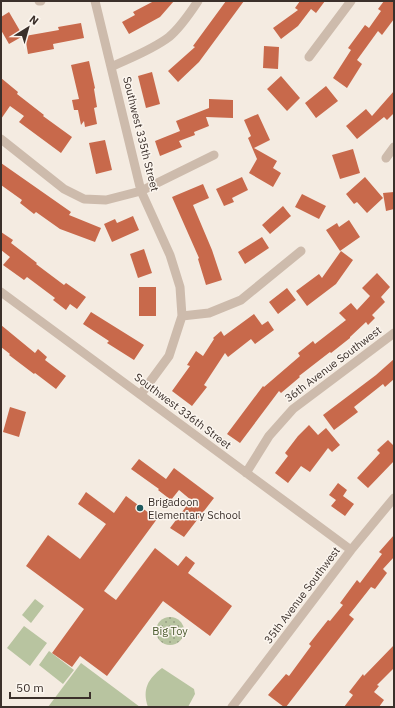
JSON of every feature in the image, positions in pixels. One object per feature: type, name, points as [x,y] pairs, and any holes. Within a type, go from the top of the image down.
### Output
[{"type":"street","name":"Southwest 335th Street","points":[[95,1],[141,191],[170,255],[180,287],[182,316]]},
{"type":"street","points":[[111,67],[152,48],[170,36],[184,22],[198,1]]},
{"type":"street","points":[[309,57],[351,1]]},
{"type":"street","points":[[1,139],[64,188],[84,199],[106,200],[141,191],[214,155]]},
{"type":"street","points":[[386,158],[394,147]]},
{"type":"street","points":[[141,394],[169,356],[182,316],[209,314],[241,300],[301,252]]},
{"type":"street","name":"Southwest 336th Street","points":[[1,292],[351,550]]},
{"type":"street","name":"36th Avenue Southwest","points":[[246,473],[269,436],[293,409],[394,332]]},
{"type":"street","name":"35th Avenue Southwest","points":[[232,707],[351,550],[394,498]]},
{"type":"green space","points":[[35,599],[44,606],[31,623],[22,615]]},
{"type":"green space","name":"Big Toy","points":[[170,617],[180,621],[184,631],[180,641],[170,645],[160,641],[156,631],[160,621]]},
{"type":"green space","points":[[24,626],[47,643],[30,666],[7,648]]},
{"type":"green space","points":[[49,651],[74,670],[63,684],[39,665]]},
{"type":"green space","points":[[81,663],[140,707],[48,707]]},
{"type":"green space","points":[[162,668],[194,689],[195,694],[188,707],[148,707],[146,701],[146,690],[150,680]]},
{"type":"building","points":[[154,1],[174,1],[160,17],[129,34],[122,22],[135,15],[133,12]]},
{"type":"building","points":[[226,1],[244,1],[199,62],[178,82],[168,71],[195,47],[193,46]]},
{"type":"building","points":[[300,1],[325,1],[316,13],[311,9],[298,26],[281,39],[273,28],[298,10],[295,8]]},
{"type":"building","points":[[384,1],[394,1],[394,19],[382,35],[378,31],[357,60],[362,64],[347,88],[333,78],[351,50],[348,48],[365,25],[369,28],[381,11],[378,9]]},
{"type":"building","points":[[9,12],[23,36],[9,44],[1,30],[1,17]]},
{"type":"building","points":[[81,23],[84,38],[53,44],[54,49],[28,54],[25,36],[59,30],[58,27]]},
{"type":"building","points":[[264,46],[279,47],[278,69],[263,68]]},
{"type":"building","points":[[89,61],[95,88],[97,107],[94,108],[97,124],[85,127],[84,121],[81,125],[78,110],[74,110],[72,100],[79,99],[71,65]]},
{"type":"building","points":[[152,72],[160,104],[146,108],[138,76]]},
{"type":"building","points":[[281,76],[300,98],[287,111],[267,89]]},
{"type":"building","points":[[1,78],[18,92],[17,94],[44,115],[43,116],[72,137],[61,153],[19,122],[24,116],[10,106],[1,119]]},
{"type":"building","points":[[326,86],[338,101],[316,118],[305,103]]},
{"type":"building","points":[[394,91],[394,113],[387,120],[384,117],[357,139],[346,126],[366,109],[372,116]]},
{"type":"building","points":[[209,99],[233,100],[233,118],[206,117],[209,126],[194,132],[195,135],[179,141],[182,147],[160,156],[155,141],[180,131],[176,121],[209,108]]},
{"type":"building","points":[[258,114],[270,140],[254,148],[277,161],[273,168],[281,173],[273,187],[249,173],[257,159],[248,138],[251,136],[244,120]]},
{"type":"building","points":[[105,140],[112,170],[96,174],[89,143]]},
{"type":"building","points":[[353,149],[360,173],[340,179],[332,155]]},
{"type":"building","points":[[1,163],[71,212],[69,215],[101,228],[95,242],[60,229],[36,212],[34,214],[20,203],[22,200],[1,185]]},
{"type":"building","points":[[242,177],[248,190],[232,198],[234,202],[224,206],[216,189]]},
{"type":"building","points":[[365,177],[383,198],[367,213],[357,202],[354,204],[346,194]]},
{"type":"building","points":[[203,184],[209,198],[193,205],[212,250],[222,280],[206,285],[198,259],[199,258],[172,197]]},
{"type":"building","points":[[394,192],[394,209],[386,211],[383,193]]},
{"type":"building","points":[[302,194],[326,206],[319,219],[295,207]]},
{"type":"building","points":[[283,206],[291,216],[270,234],[262,225]]},
{"type":"building","points":[[133,216],[139,230],[112,242],[104,224],[115,219],[117,223]]},
{"type":"building","points":[[349,220],[360,237],[340,251],[326,230],[337,223],[339,227]]},
{"type":"building","points":[[1,232],[13,240],[11,243],[37,263],[36,264],[64,285],[66,283],[86,297],[77,309],[70,304],[66,310],[53,300],[55,298],[27,277],[24,280],[3,265],[10,257],[1,250]]},
{"type":"building","points":[[262,237],[269,248],[245,264],[238,252]]},
{"type":"building","points":[[144,249],[152,273],[138,278],[130,254]]},
{"type":"building","points":[[341,251],[353,260],[336,284],[307,306],[296,291],[319,274],[322,278]]},
{"type":"building","points":[[377,273],[390,287],[381,297],[385,302],[372,315],[375,318],[368,325],[366,322],[350,338],[299,376],[300,377],[281,393],[279,391],[240,443],[227,434],[263,386],[264,387],[300,356],[298,353],[313,341],[315,344],[346,320],[339,313],[351,303],[357,310],[370,296],[362,288]]},
{"type":"building","points":[[139,287],[156,287],[156,316],[139,316]]},
{"type":"building","points":[[287,288],[296,300],[278,314],[269,302]]},
{"type":"building","points":[[91,312],[144,345],[134,360],[107,343],[109,341],[83,324]]},
{"type":"building","points":[[254,314],[262,325],[268,321],[274,330],[255,344],[251,339],[228,357],[225,353],[204,385],[207,387],[192,406],[172,391],[190,366],[187,365],[196,351],[203,356],[214,339],[213,338],[221,331],[224,336]]},
{"type":"building","points":[[1,325],[35,353],[38,349],[47,357],[45,360],[66,376],[56,389],[9,355],[10,354],[1,347]]},
{"type":"building","points":[[394,359],[394,379],[385,387],[383,384],[354,407],[358,412],[334,430],[323,415],[376,375]]},
{"type":"building","points":[[10,407],[26,412],[19,437],[3,432]]},
{"type":"building","points":[[309,425],[318,435],[326,428],[340,445],[332,452],[328,448],[310,472],[301,466],[288,483],[275,473],[288,456],[285,453]]},
{"type":"building","points":[[388,440],[394,446],[394,461],[368,488],[357,478],[380,453],[377,450]]},
{"type":"building","points":[[139,459],[166,479],[174,468],[214,498],[184,537],[170,528],[191,500],[179,490],[171,500],[158,490],[159,489],[131,469]]},
{"type":"building","points":[[338,483],[347,490],[343,496],[354,504],[345,516],[331,506],[336,500],[329,495]]},
{"type":"building","points":[[86,492],[114,513],[126,496],[157,519],[104,591],[116,600],[155,548],[178,566],[186,556],[195,563],[188,573],[232,606],[210,636],[163,601],[107,676],[80,656],[72,667],[52,653],[84,609],[26,566],[48,535],[80,559],[106,524],[78,504]]},
{"type":"building","points":[[394,535],[394,557],[383,569],[387,573],[375,589],[371,587],[349,615],[354,619],[286,707],[284,707],[268,695],[286,674],[289,676],[311,646],[309,644],[328,620],[330,621],[343,605],[340,603],[357,580],[360,583],[382,554],[379,552]]},
{"type":"building","points":[[394,645],[394,668],[377,685],[379,686],[374,692],[384,700],[379,707],[344,707],[353,695],[349,692],[363,674],[364,676]]},
{"type":"place","name":"Brigadoon Elementary School","points":[[140,508]]}]
